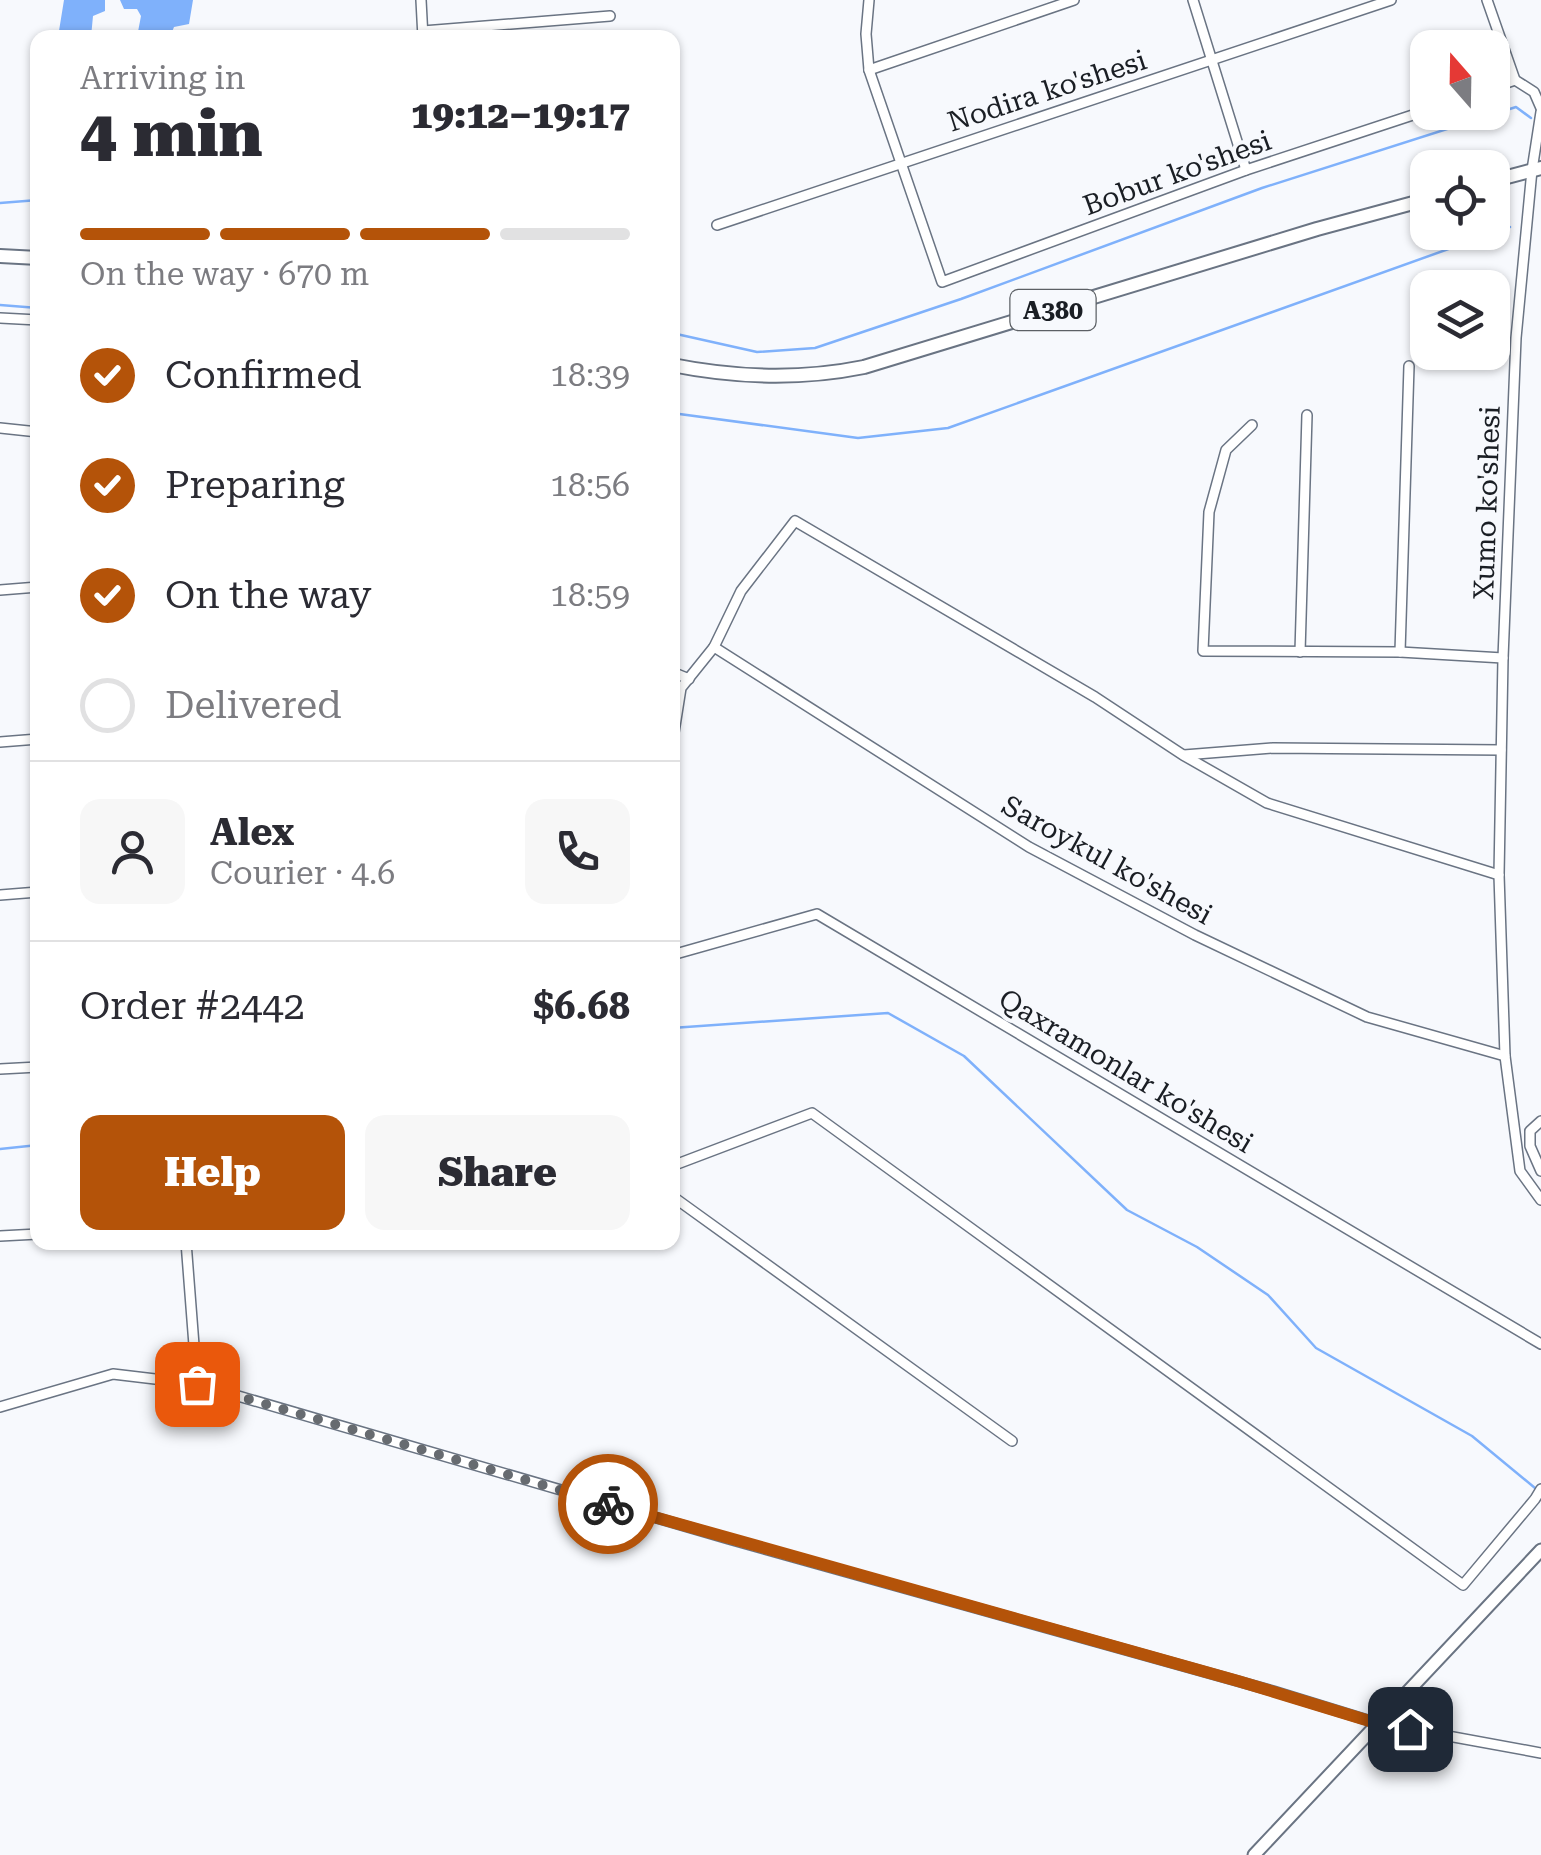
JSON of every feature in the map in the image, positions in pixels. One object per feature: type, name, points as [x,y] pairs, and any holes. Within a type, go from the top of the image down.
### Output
[{"type":"highway","points":[[1510,176],[1536,169]]},
{"type":"highway","name":"A380","points":[[680,366],[781,377],[864,367],[1410,204]]},
{"type":"highway","points":[[0,256],[30,258]]},
{"type":"main road","points":[[1254,1855],[1541,1550]]},
{"type":"street","points":[[421,0],[423,30]]},
{"type":"street","points":[[868,0],[869,70],[900,163]]},
{"type":"street","points":[[869,70],[1074,0]]},
{"type":"street","points":[[1193,0],[1246,170]]},
{"type":"street","name":"Nodira ko'shesi","points":[[717,225],[1391,0]]},
{"type":"street","points":[[1487,0],[1515,80],[1534,92],[1541,110]]},
{"type":"street","points":[[465,30],[610,16]]},
{"type":"street","points":[[1510,82],[1515,80]]},
{"type":"street","name":"Xumo ko'shesi","points":[[1541,110],[1516,338],[1499,875],[1506,1056],[1520,1170],[1541,1200]]},
{"type":"street","name":"Bobur ko'shesi","points":[[900,163],[942,282],[1246,170],[1410,116]]},
{"type":"street","points":[[0,318],[30,320]]},
{"type":"street","points":[[1400,652],[1408,366]]},
{"type":"street","points":[[1300,652],[1307,415]]},
{"type":"street","points":[[1252,425],[1226,450],[1210,512],[1204,651],[1400,652],[1503,658]]},
{"type":"street","points":[[0,428],[30,431]]},
{"type":"street","points":[[680,685],[714,647],[741,591],[795,521],[1095,697],[1267,804],[1499,875]]},
{"type":"street","points":[[0,590],[30,588]]},
{"type":"street","name":"Saroykul ko'shesi","points":[[714,647],[1030,848],[1178,926],[1367,1016],[1506,1056]]},
{"type":"street","points":[[680,676],[688,679]]},
{"type":"street","points":[[0,742],[30,739]]},
{"type":"street","points":[[1183,755],[1273,748],[1501,750]]},
{"type":"street","points":[[0,896],[30,893]]},
{"type":"street","name":"Qaxramonlar ko'shesi","points":[[680,953],[817,914],[1541,1344]]},
{"type":"street","points":[[0,1069],[30,1067]]},
{"type":"street","points":[[680,1163],[812,1113],[1463,1584],[1536,1500],[1541,1488]]},
{"type":"street","points":[[1541,1121],[1530,1131],[1530,1146],[1541,1171]]},
{"type":"street","points":[[680,1202],[1012,1441]]},
{"type":"street","points":[[0,1236],[30,1234]]},
{"type":"street","points":[[187,1250],[197,1384]]},
{"type":"street","points":[[0,1407],[114,1374],[197,1384],[1376,1723],[1541,1753]]},
{"type":"water","points":[[64,0],[105,0],[105,11],[93,16],[92,30],[59,30]]},
{"type":"water","points":[[120,0],[193,0],[189,24],[173,30],[138,30],[141,16],[137,9],[124,9]]},
{"type":"waterway","points":[[680,335],[757,352],[815,348],[961,299],[1262,188],[1516,107],[1531,118]]},
{"type":"waterway","points":[[0,203],[30,201]]},
{"type":"waterway","points":[[680,414],[858,438],[948,428],[1446,250]]},
{"type":"waterway","points":[[0,305],[30,307]]},
{"type":"waterway","points":[[680,1027],[888,1013],[964,1056],[1127,1210],[1197,1247],[1268,1295],[1316,1348],[1472,1436],[1535,1488]]},
{"type":"waterway","points":[[0,1149],[30,1146]]},
{"type":"way so far","points":[[197,1384],[608,1504]]},
{"type":"route","points":[[608,1504],[1376,1723],[1410,1729]]}]
